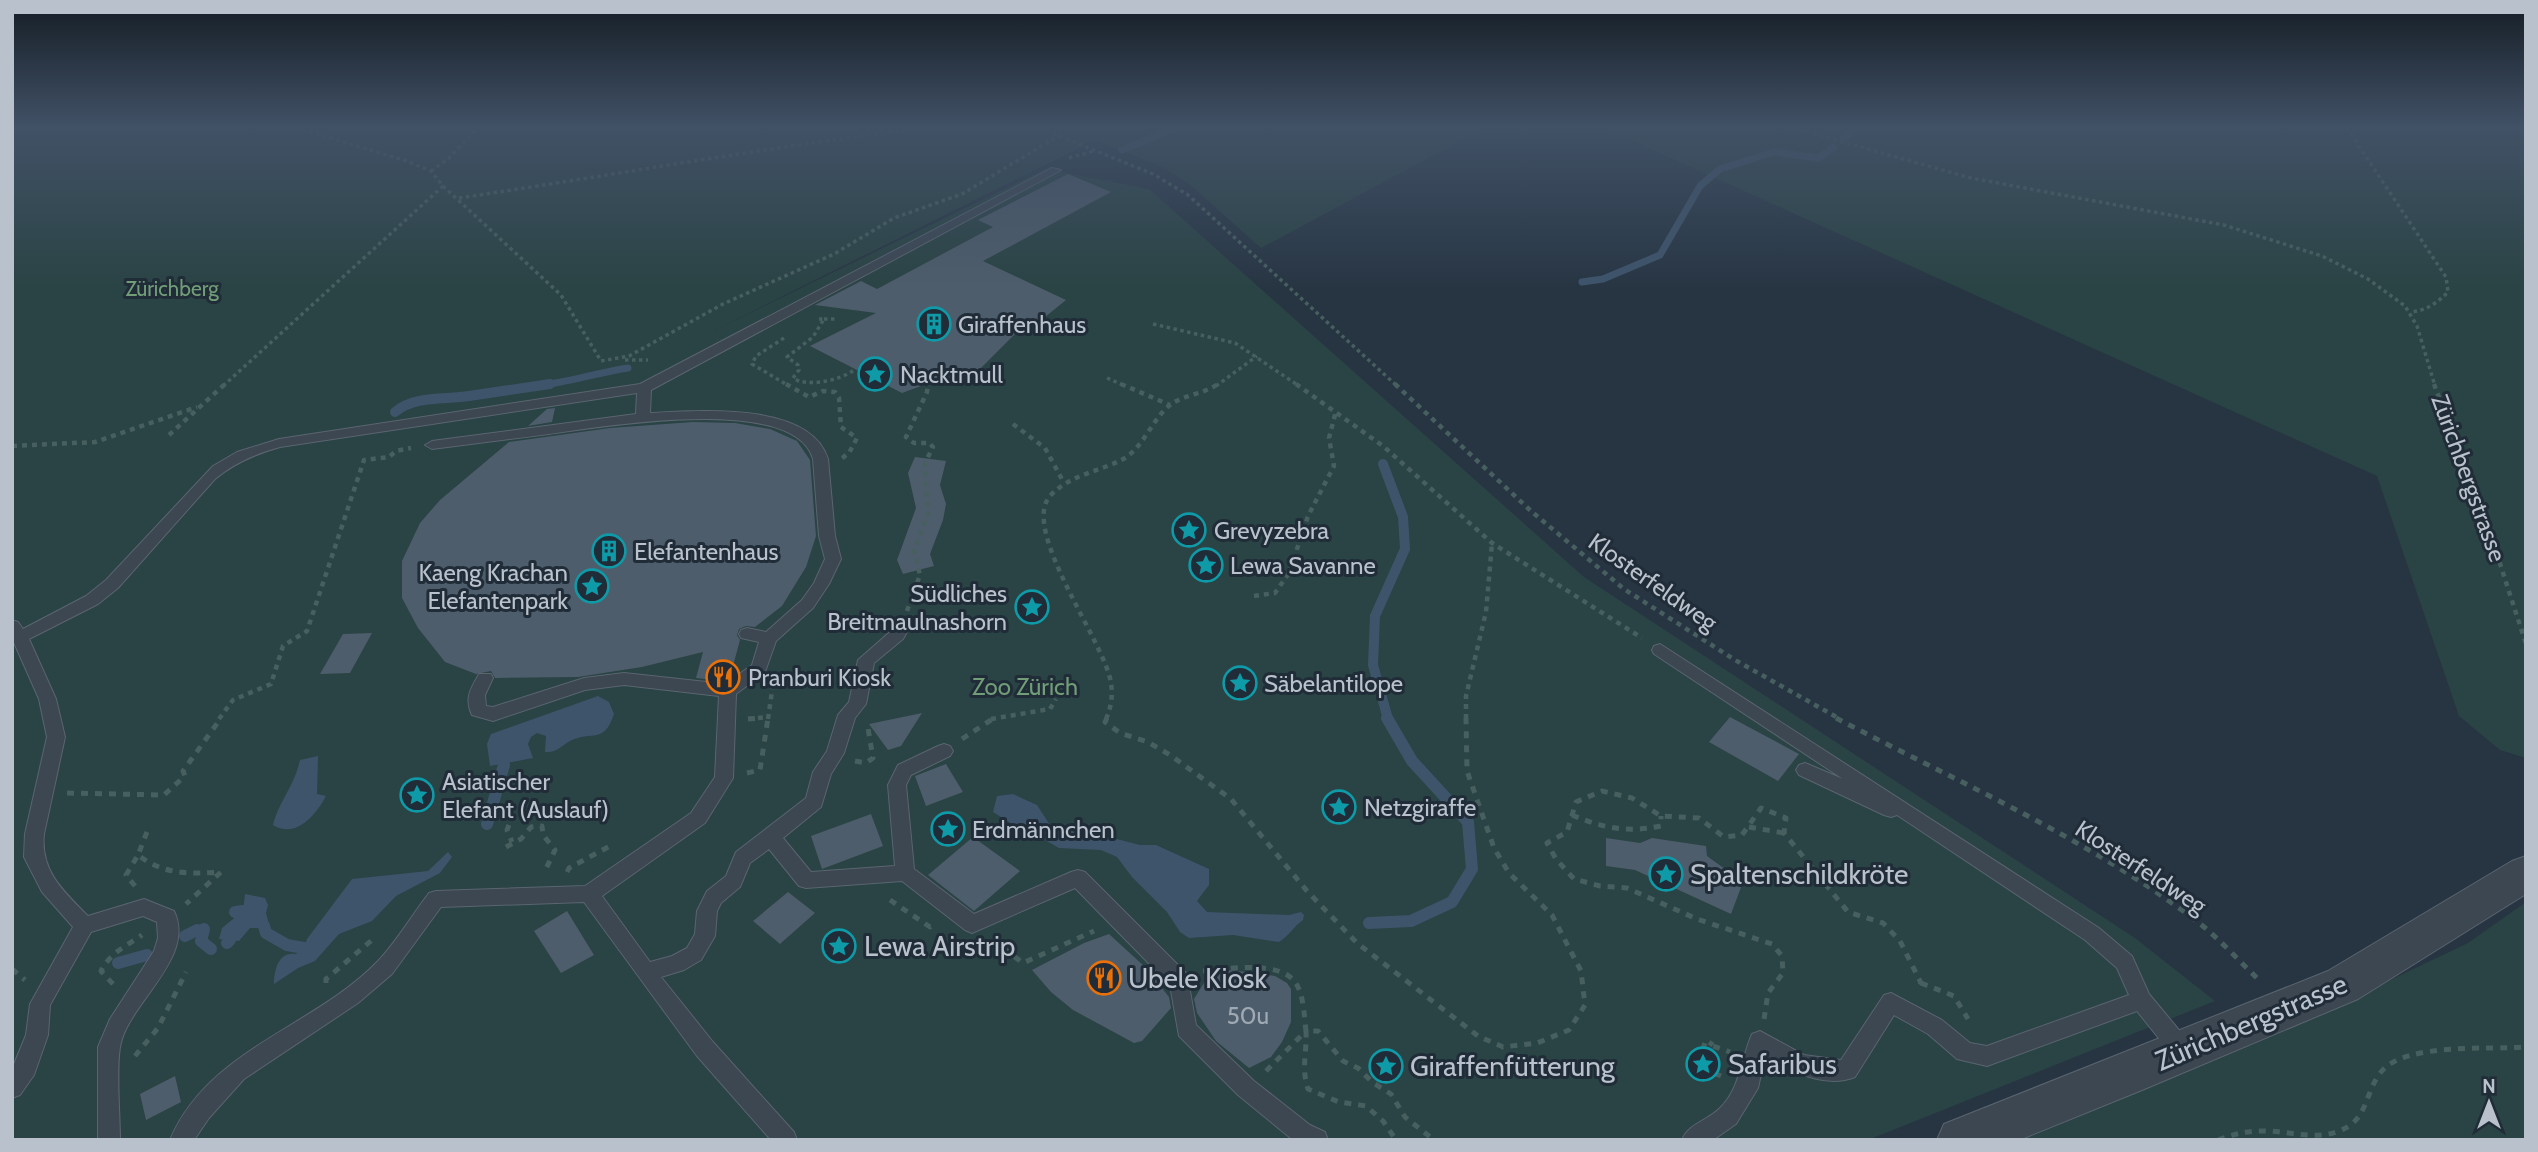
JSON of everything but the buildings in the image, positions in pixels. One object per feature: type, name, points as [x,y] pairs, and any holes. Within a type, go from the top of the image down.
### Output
[{"type":"street","name":"Zürichbergstrasse","points":[[1961,1140],[2184,1052],[2343,985],[2526,873]]},
{"type":"lane","points":[[84,926],[56,896],[33,856],[55,757],[56,734],[51,712],[16,632],[92,600],[112,584],[225,462],[248,451],[279,443],[644,388],[1034,182]]},
{"type":"lane","points":[[643,417],[644,388]]},
{"type":"lane","points":[[432,445],[643,417],[734,416],[774,422],[802,433],[816,448],[822,472],[829,515],[827,549],[833,559],[824,582],[802,613],[769,638],[759,668],[728,691],[624,679],[584,684],[493,714],[478,710],[476,695],[485,678]]},
{"type":"lane","points":[[645,972],[677,964],[694,954],[705,936],[707,911],[714,897],[733,881],[743,858],[814,802],[822,772],[835,754],[847,715],[857,704],[866,660],[897,635],[901,628]]},
{"type":"lane","points":[[747,634],[769,638]]},
{"type":"lane","points":[[1660,650],[2092,934],[2125,962],[2141,1000],[2184,1052]]},
{"type":"lane","points":[[181,1140],[201,1110],[236,1072],[351,996],[385,968],[436,900],[589,894],[698,818],[724,778],[728,691]]},
{"type":"lane","points":[[905,873],[897,785],[904,770],[944,751]]},
{"type":"lane","points":[[1805,770],[1943,834]]},
{"type":"lane","points":[[771,837],[806,880],[905,873],[972,924],[1078,878],[1180,981],[1186,1029],[1246,1088],[1303,1133],[1317,1140]]},
{"type":"lane","points":[[589,894],[705,1049],[786,1140]]},
{"type":"lane","points":[[12,1087],[26,1068],[37,1035],[40,1004],[84,926],[144,907],[167,917],[168,938],[163,954],[117,1026],[109,1047],[109,1140]]},
{"type":"lane","points":[[1693,1140],[1728,1116],[1747,1088],[1752,1061],[1760,1041],[1796,1063],[1821,1071],[1847,1070],[1891,1002],[1934,1027],[1965,1052],[1987,1056],[2141,1000]]},
{"type":"path","points":[[440,182],[561,295],[601,360],[619,360],[633,355],[643,346],[723,304],[834,254],[894,218],[962,194],[982,182]]},
{"type":"path","points":[[459,198],[571,182]]},
{"type":"path","name":"Klosterfeldweg","points":[[1166,182],[1188,195],[1251,250],[1531,511],[1624,589],[1735,660],[1837,718],[2055,832],[2136,878],[2196,920],[2288,1009]]},
{"type":"path","points":[[1994,182],[2215,223],[2290,243],[2313,251],[2382,287],[2410,312],[2423,312],[2439,302],[2448,292],[2446,277],[2383,182]]},
{"type":"path","points":[[169,435],[443,186]]},
{"type":"path","name":"Zürichbergstrasse","points":[[2410,312],[2483,512],[2526,644]]},
{"type":"path","points":[[816,319],[836,319]]},
{"type":"path","points":[[824,319],[813,337],[787,356],[798,365],[799,370],[793,378],[799,382],[846,377],[854,370]]},
{"type":"path","points":[[1153,324],[1235,343],[1257,356],[1384,446],[1492,543],[1575,593],[1660,650]]},
{"type":"path","points":[[785,335],[781,342],[756,356],[752,364],[809,397],[823,391],[835,392],[839,398],[841,427],[857,438],[849,453],[822,472]]},
{"type":"path","points":[[1257,356],[1210,390],[1170,405],[1150,432],[1126,457],[1064,483],[1047,499],[1043,523],[1050,550],[1108,668],[1113,687],[1113,704],[1105,722],[1120,733],[1148,743],[1170,755],[1231,799],[1307,891],[1357,943],[1478,1036],[1503,1047],[1537,1043],[1569,1030],[1586,1005],[1581,971],[1552,915],[1509,873],[1494,848],[1467,771],[1466,696],[1486,612],[1492,543]]},
{"type":"path","points":[[1107,378],[1170,405]]},
{"type":"path","points":[[901,628],[920,575],[914,551],[928,513],[925,463],[933,447],[929,443],[914,443],[906,437],[927,392],[928,383]]},
{"type":"path","points":[[12,446],[95,442],[201,406]]},
{"type":"path","points":[[1254,596],[1275,593],[1289,573],[1308,516],[1334,466],[1329,454],[1327,435],[1336,411]]},
{"type":"path","points":[[1013,424],[1045,448],[1064,483]]},
{"type":"path","points":[[45,795],[76,792],[164,795],[185,776],[183,771],[233,700],[271,684],[282,646],[307,632],[364,460],[389,457],[396,451],[411,448]]},
{"type":"path","points":[[724,778],[760,770],[775,672],[759,668]]},
{"type":"path","points":[[944,751],[995,717],[1050,709],[1056,699]]},
{"type":"path","points":[[869,733],[873,749]]},
{"type":"path","points":[[1760,1041],[1768,993],[1783,973],[1782,957],[1772,944],[1697,919],[1627,888],[1600,886],[1574,878],[1556,859],[1547,842],[1567,832],[1576,802],[1602,791],[1632,798],[1661,816],[1699,817],[1724,837],[1742,835],[1760,808],[1786,818],[1783,833]]},
{"type":"path","points":[[1572,815],[1605,829],[1631,833],[1661,826],[1661,816]]},
{"type":"path","points":[[509,825],[507,830],[512,842]]},
{"type":"path","points":[[506,847],[522,839],[531,827],[542,826],[543,835],[555,850],[533,896]]},
{"type":"path","points":[[1749,827],[1783,833],[1821,882],[1849,912],[1883,923],[1900,941],[1921,983],[1912,997],[1891,1002]]},
{"type":"path","points":[[144,907],[147,894],[140,892],[126,875],[147,832]]},
{"type":"path","points":[[138,855],[153,868],[183,875],[221,872],[195,898]]},
{"type":"path","points":[[879,900],[892,900],[930,927],[954,911]]},
{"type":"path","points":[[113,983],[101,971],[108,956],[117,947],[136,939],[167,917]]},
{"type":"path","points":[[972,924],[1023,963],[1119,920]]},
{"type":"path","points":[[1180,981],[1199,972],[1247,967],[1286,974],[1296,982],[1306,1031],[1307,1056],[1302,1069],[1308,1089],[1339,1101],[1366,1106],[1383,1121],[1396,1140]]},
{"type":"path","points":[[110,1086],[158,1028],[186,972]]},
{"type":"path","points":[[1246,1088],[1279,1060],[1306,1031],[1318,1031],[1343,1061],[1358,1068],[1372,1082],[1391,1094],[1405,1117],[1434,1140]]},
{"type":"path","points":[[1693,1076],[1706,1040],[1714,1043],[1713,1046]]},
{"type":"path","points":[[2218,1140],[2248,1131],[2280,1131],[2322,1137],[2351,1126],[2367,1105],[2381,1070],[2405,1056],[2526,1047]]},
{"type":"green space","name":"Zoo Zürich","points":[[12,182],[1011,182],[715,330],[1019,182],[1112,182],[1149,189],[1584,577],[2135,938],[2215,1001],[1868,1140],[12,1140]]},
{"type":"green space","name":"Zoo Zürich","points":[[1186,182],[1384,182],[1261,248]]},
{"type":"green space","points":[[1723,182],[2526,182],[2526,758],[2500,750],[2459,716],[2377,476]]},
{"type":"green space","points":[[2526,902],[2526,1140],[2022,1140],[2300,1023],[2468,943]]},
{"type":"water","points":[[598,696],[609,702],[614,714],[606,730],[570,741],[549,752],[545,752],[546,736],[537,733],[531,737],[528,744],[533,758],[490,766],[487,744],[491,734]]},
{"type":"water","points":[[318,756],[317,794],[326,796],[322,803],[311,817],[297,827],[281,829],[273,825],[300,760]]},
{"type":"water","points":[[1013,794],[1037,805],[1050,825],[1089,836],[1101,835],[1140,845],[1156,845],[1209,869],[1209,885],[1197,901],[1207,912],[1289,915],[1301,912],[1304,915],[1303,920],[1279,942],[1233,935],[1189,938],[1180,932],[1167,912],[1132,877],[1117,857],[1101,850],[1059,848],[1033,837],[993,812],[997,796]]},
{"type":"water","points":[[448,852],[452,857],[440,873],[396,896],[372,921],[339,934],[315,961],[298,968],[274,984],[278,963],[285,956],[296,954],[304,948],[307,939],[352,879],[428,871]]},
{"type":"water","points":[[245,894],[265,898],[269,924],[261,928],[250,928],[239,941],[219,939],[222,928],[243,911]]},
{"type":"waterway","points":[[1582,282],[1603,279],[1660,255],[1705,182]]},
{"type":"waterway","points":[[540,386],[628,368]]},
{"type":"waterway","points":[[540,386],[550,384]]},
{"type":"waterway","points":[[395,412],[421,401],[540,386]]},
{"type":"waterway","points":[[1383,464],[1403,517],[1405,549],[1375,616],[1373,665],[1388,719]]},
{"type":"waterway","points":[[1369,923],[1411,921],[1452,902],[1472,869],[1468,822],[1412,761],[1387,718]]},
{"type":"waterway","points":[[487,824],[504,765]]},
{"type":"waterway","points":[[235,912],[243,911]]},
{"type":"waterway","points":[[264,926],[266,933],[287,945],[304,948]]},
{"type":"waterway","points":[[204,929],[201,941],[211,949]]},
{"type":"waterway","points":[[185,936],[197,930]]},
{"type":"waterway","points":[[227,943],[230,940]]},
{"type":"waterway","points":[[118,963],[147,955]]},
{"type":"place","name":"Giraffenhaus","points":[[934,324]]},
{"type":"place","name":"Nacktmull","points":[[875,374]]},
{"type":"place","name":"Grevyzebra","points":[[1189,530]]},
{"type":"place","name":"Elefantenhaus","points":[[609,551]]},
{"type":"place","name":"Lewa Savanne","points":[[1206,565]]},
{"type":"place","name":"Kaeng Krachan Elefantenpark","points":[[592,586]]},
{"type":"place","name":"Südliches Breitmaulnashorn","points":[[1032,607]]},
{"type":"place","name":"Pranburi Kiosk","points":[[723,677]]},
{"type":"place","name":"Säbelantilope","points":[[1240,683]]},
{"type":"place","name":"Asiatischer Elefant (Auslauf)","points":[[417,795]]},
{"type":"place","name":"Netzgiraffe","points":[[1339,807]]},
{"type":"place","name":"Erdmännchen","points":[[948,829]]},
{"type":"place","name":"Spaltenschildkröte","points":[[1666,874]]},
{"type":"place","name":"Lewa Airstrip","points":[[839,946]]},
{"type":"place","name":"Ubele Kiosk","points":[[1104,978]]},
{"type":"place","name":"Safaribus","points":[[1703,1064]]},
{"type":"place","name":"Giraffenfütterung","points":[[1386,1066]]},
{"type":"park label","name":"Zürichberg","points":[[172,288]]}]
